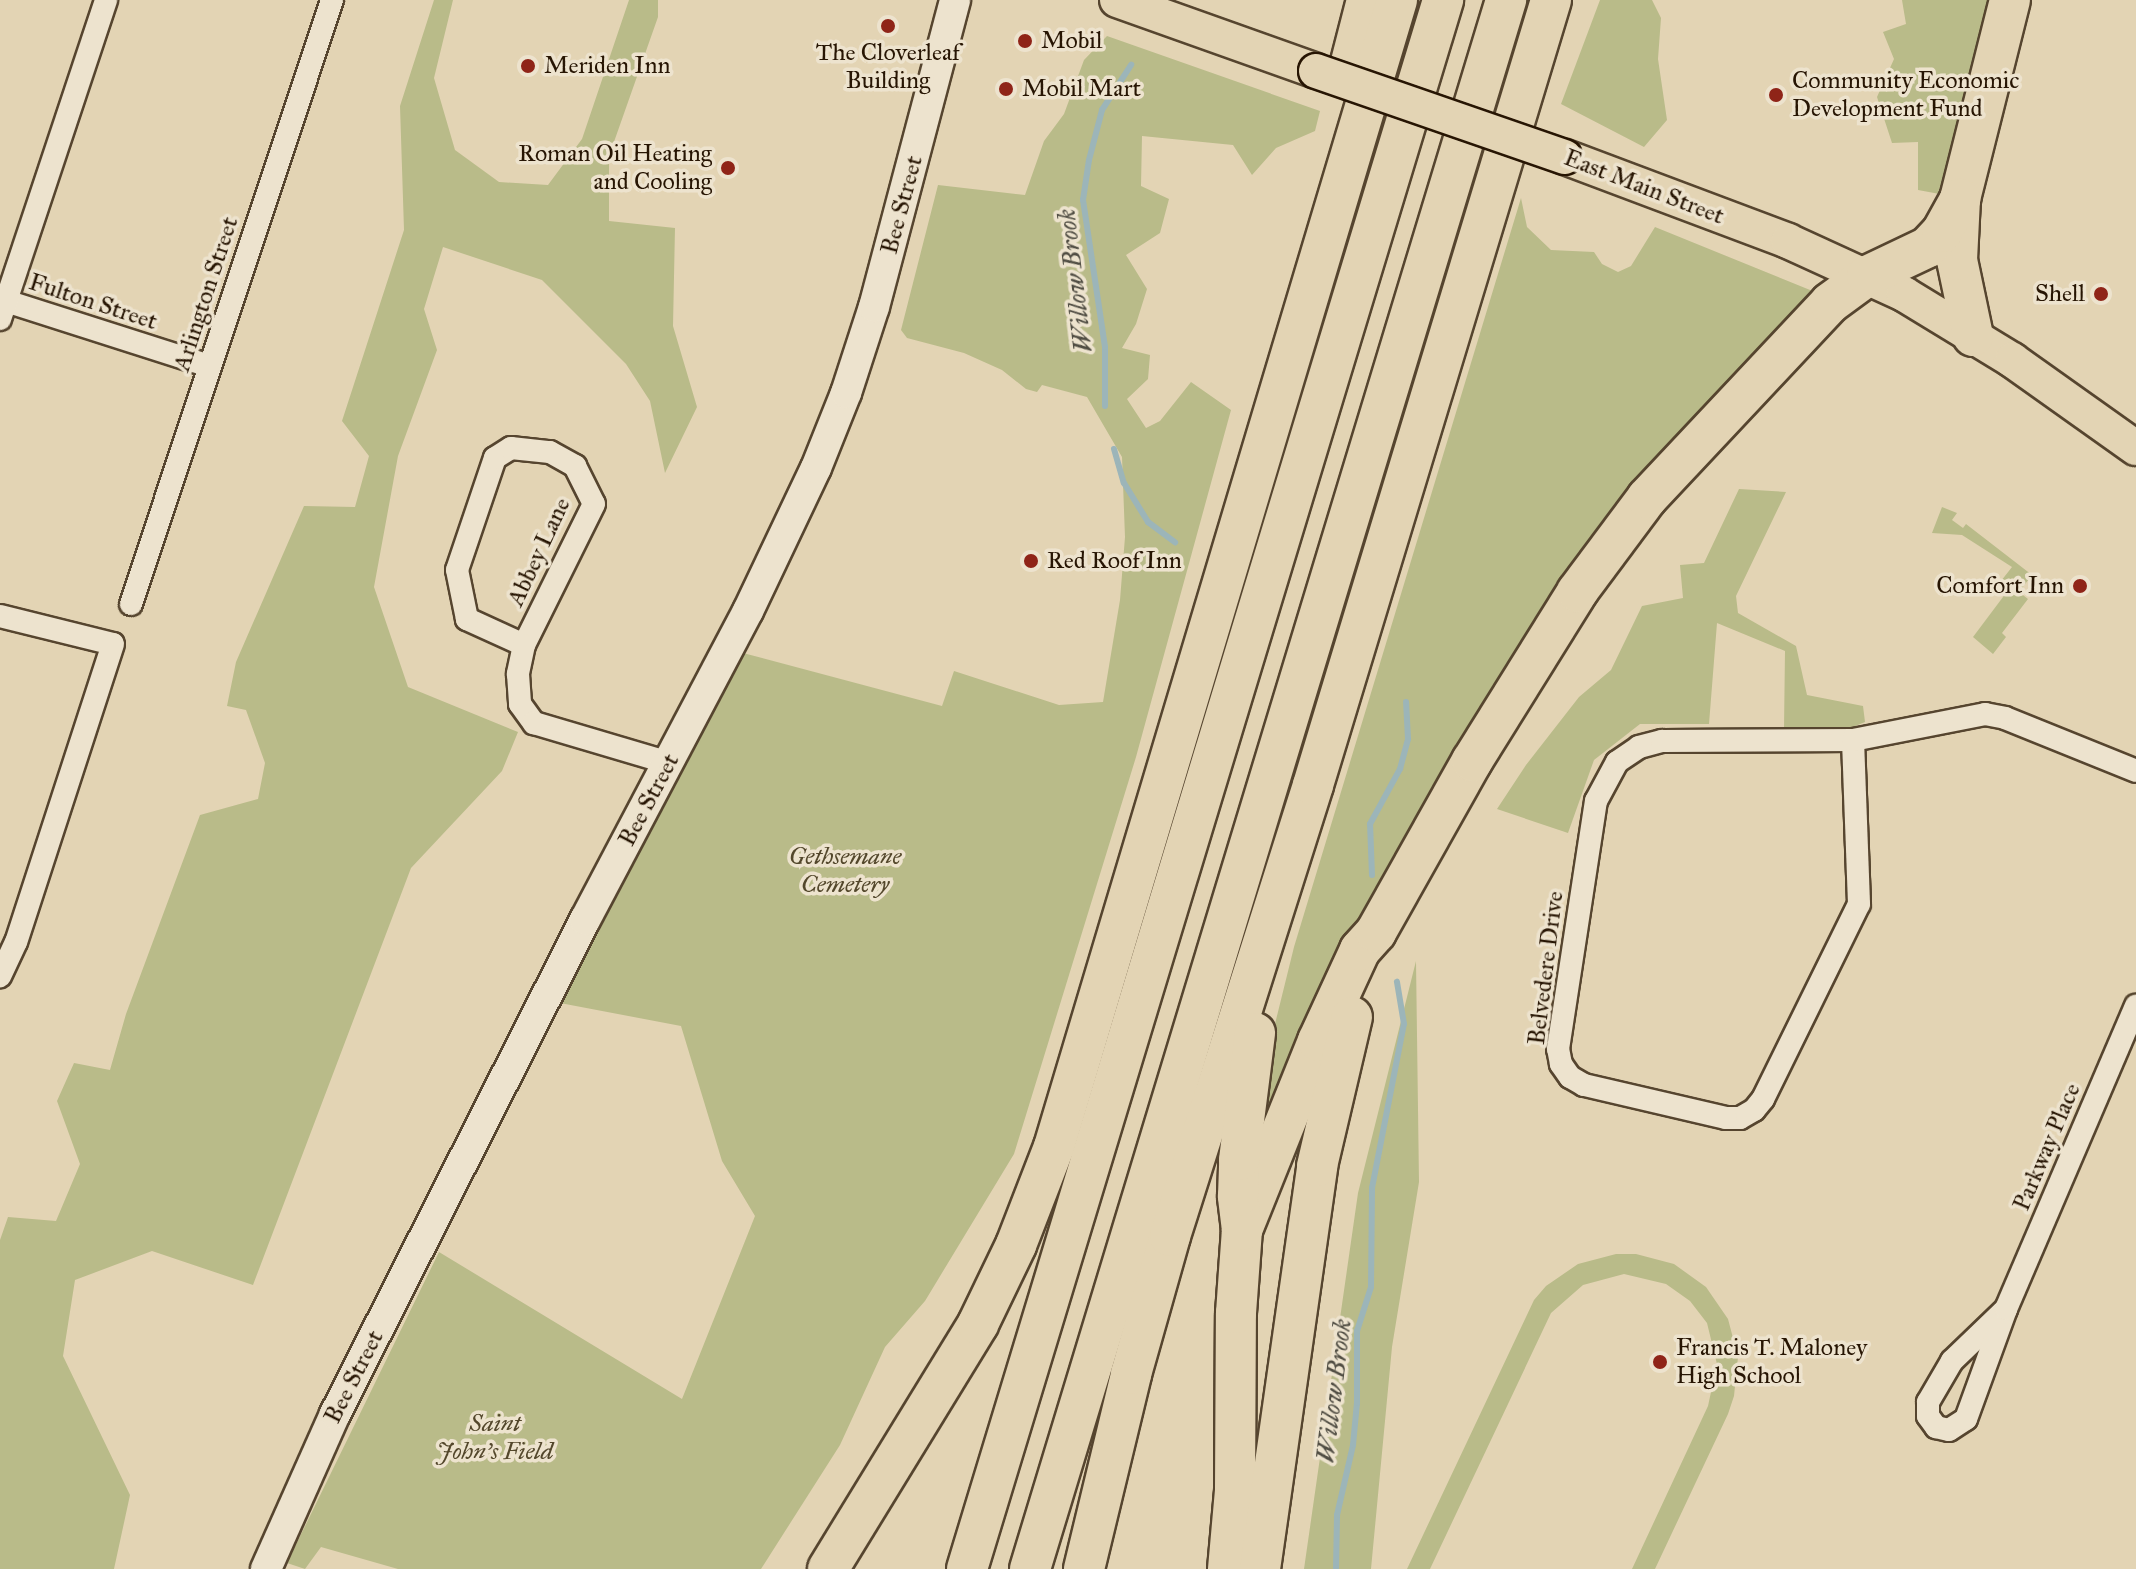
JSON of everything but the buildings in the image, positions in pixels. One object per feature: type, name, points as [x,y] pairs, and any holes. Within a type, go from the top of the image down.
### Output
[{"type":"highway","points":[[1330,221],[1328,155],[1367,0]]},
{"type":"highway","points":[[828,1569],[961,1355],[1016,1245],[1054,1147],[1397,0]]},
{"type":"highway","points":[[967,1569],[1443,0]]},
{"type":"highway","points":[[1030,1569],[1506,0]]},
{"type":"highway","points":[[1084,1569],[1123,1405],[1170,1236],[1292,849],[1551,0]]},
{"type":"highway","points":[[1973,336],[1957,260],[1960,199],[2010,0]]},
{"type":"highway","points":[[1242,1230],[1360,950],[1376,932],[1472,761],[1605,552],[1664,479],[1830,303],[1867,276],[1928,247],[1942,232],[1960,199]]},
{"type":"highway","points":[[1228,1569],[1235,1490],[1236,1313],[1242,1230],[1238,1196],[1247,1082],[1262,999],[1290,898],[1292,849]]},
{"type":"highway","points":[[1260,1569],[1317,1166],[1337,1071],[1376,932]]},
{"type":"highway","points":[[802,1569],[913,1404],[961,1355]]},
{"type":"main road","name":"East Main Street","points":[[1117,0],[1565,157],[1788,241],[1867,276],[1973,336],[2136,448]]},
{"type":"street","points":[[3,310],[106,0]]},
{"type":"street","name":"Arlington Street","points":[[131,604],[332,0]]},
{"type":"street","name":"Bee Street","points":[[266,1569],[335,1414],[789,527],[846,393],[894,237],[955,0]]},
{"type":"street","name":"Fulton Street","points":[[3,310],[210,366]]},
{"type":"street","name":"Abbey Lane","points":[[524,645],[467,619],[457,570],[495,458],[511,448],[550,452],[575,466],[594,504],[524,645],[518,674],[520,704],[534,723],[669,763]]},
{"type":"street","points":[[0,616],[113,644],[16,942],[0,977]]},
{"type":"street","name":"Belvedere Drive","points":[[1853,740],[1859,904],[1763,1099],[1754,1110],[1740,1118],[1726,1118],[1584,1085],[1570,1077],[1561,1064],[1558,1049],[1596,801],[1617,762],[1639,747],[1662,741],[1853,740],[1985,714],[2136,771]]},
{"type":"street","name":"Parkway Place","points":[[2006,1309],[1952,1361],[1928,1402],[1928,1416],[1936,1427],[1956,1428],[1966,1419],[2006,1309],[2136,1006]]},
{"type":"green space","points":[[434,0],[453,0],[434,78],[455,150],[499,182],[548,185],[582,139],[629,0],[658,0],[658,17],[609,156],[609,221],[675,228],[673,326],[697,407],[665,473],[650,401],[626,364],[542,280],[443,247],[424,309],[437,350],[398,456],[374,587],[408,687],[518,732],[502,771],[411,868],[253,1285],[152,1251],[75,1280],[63,1356],[130,1495],[114,1569],[0,1569],[0,1240],[8,1217],[56,1221],[80,1164],[57,1101],[74,1063],[110,1070],[126,1014],[200,815],[258,799],[265,763],[246,710],[227,706],[236,662],[304,506],[355,507],[369,456],[342,421],[404,230],[400,106]]},
{"type":"green space","points":[[1600,0],[1652,0],[1661,18],[1658,59],[1667,120],[1644,147],[1561,104]]},
{"type":"green space","points":[[1902,0],[1997,0],[1945,195],[1918,190],[1918,142],[1892,143],[1877,97],[1894,59],[1883,32],[1906,24]]},
{"type":"green space","points":[[1107,36],[1320,111],[1315,131],[1276,148],[1252,175],[1233,145],[1142,136],[1141,186],[1169,199],[1160,233],[1126,255],[1147,289],[1136,324],[1122,348],[1150,355],[1148,379],[1127,399],[1146,428],[1160,421],[1191,382],[1231,410],[1136,757],[1014,1154],[925,1301],[885,1347],[840,1445],[761,1569],[398,1569],[321,1547],[305,1569],[287,1563],[439,1252],[682,1399],[755,1216],[722,1161],[681,1026],[560,1003],[743,653],[942,706],[954,671],[1059,705],[1103,702],[1120,600],[1125,537],[1122,457],[1087,397],[1042,385],[1037,392],[1026,389],[1002,370],[964,353],[907,338],[901,330],[938,185],[1025,195],[1044,141],[1064,114],[1084,60]]},
{"type":"green space","points":[[1521,198],[1527,227],[1551,250],[1594,252],[1602,264],[1618,272],[1631,266],[1655,227],[1815,292],[1672,453],[1261,1133],[1274,1028],[1294,947]]},
{"type":"green space","points":[[1739,489],[1786,492],[1736,596],[1738,613],[1796,646],[1807,695],[1863,706],[1865,722],[1848,729],[1784,728],[1785,651],[1717,623],[1709,724],[1640,724],[1594,760],[1568,833],[1497,809],[1526,765],[1579,697],[1611,670],[1642,606],[1683,598],[1680,565],[1704,563]]},
{"type":"green space","points":[[1942,507],[1957,513],[1952,520],[1963,528],[1966,524],[2032,575],[2019,592],[2028,599],[2002,633],[2006,637],[1993,654],[1973,637],[2009,589],[2001,581],[2012,567],[1962,535],[1932,533]]},
{"type":"green space","points":[[1416,961],[1419,1182],[1392,1347],[1371,1569],[1304,1569],[1358,1193]]},
{"type":"green space","points":[[1616,1254],[1636,1254],[1674,1264],[1706,1287],[1728,1319],[1738,1357],[1734,1396],[1728,1414],[1655,1569],[1632,1569],[1708,1406],[1717,1364],[1707,1323],[1690,1301],[1666,1284],[1624,1274],[1583,1285],[1551,1313],[1430,1569],[1407,1569],[1534,1300],[1546,1286],[1578,1264]]},
{"type":"waterway","name":"Willow Brook","points":[[1105,406],[1105,347],[1083,200],[1102,110],[1131,65]]},
{"type":"waterway","name":"Willow Brook","points":[[1114,449],[1124,483],[1148,522],[1175,542]]},
{"type":"waterway","name":"Willow Brook","points":[[1372,875],[1370,824],[1400,769],[1408,739],[1406,702]]},
{"type":"waterway","name":"Willow Brook","points":[[1336,1569],[1337,1515],[1353,1445],[1357,1403],[1357,1331],[1371,1287],[1372,1188],[1404,1024],[1397,982]]},
{"type":"place","name":"The Cloverleaf Building","points":[[888,26]]},
{"type":"place","name":"Mobil","points":[[1025,41]]},
{"type":"place","name":"Meriden Inn","points":[[528,66]]},
{"type":"place","name":"Mobil Mart","points":[[1006,89]]},
{"type":"place","name":"Community Economic Development Fund","points":[[1776,95]]},
{"type":"place","name":"Roman Oil Heating and Cooling","points":[[728,168]]},
{"type":"place","name":"Shell","points":[[2101,294]]},
{"type":"place","name":"Red Roof Inn","points":[[1031,561]]},
{"type":"place","name":"Comfort Inn","points":[[2080,586]]},
{"type":"place","name":"Francis T. Maloney High School","points":[[1660,1362]]},
{"type":"park label","name":"Gethsemane Cemetery","points":[[845,871]]},
{"type":"park label","name":"Saint John's Field","points":[[495,1438]]}]
